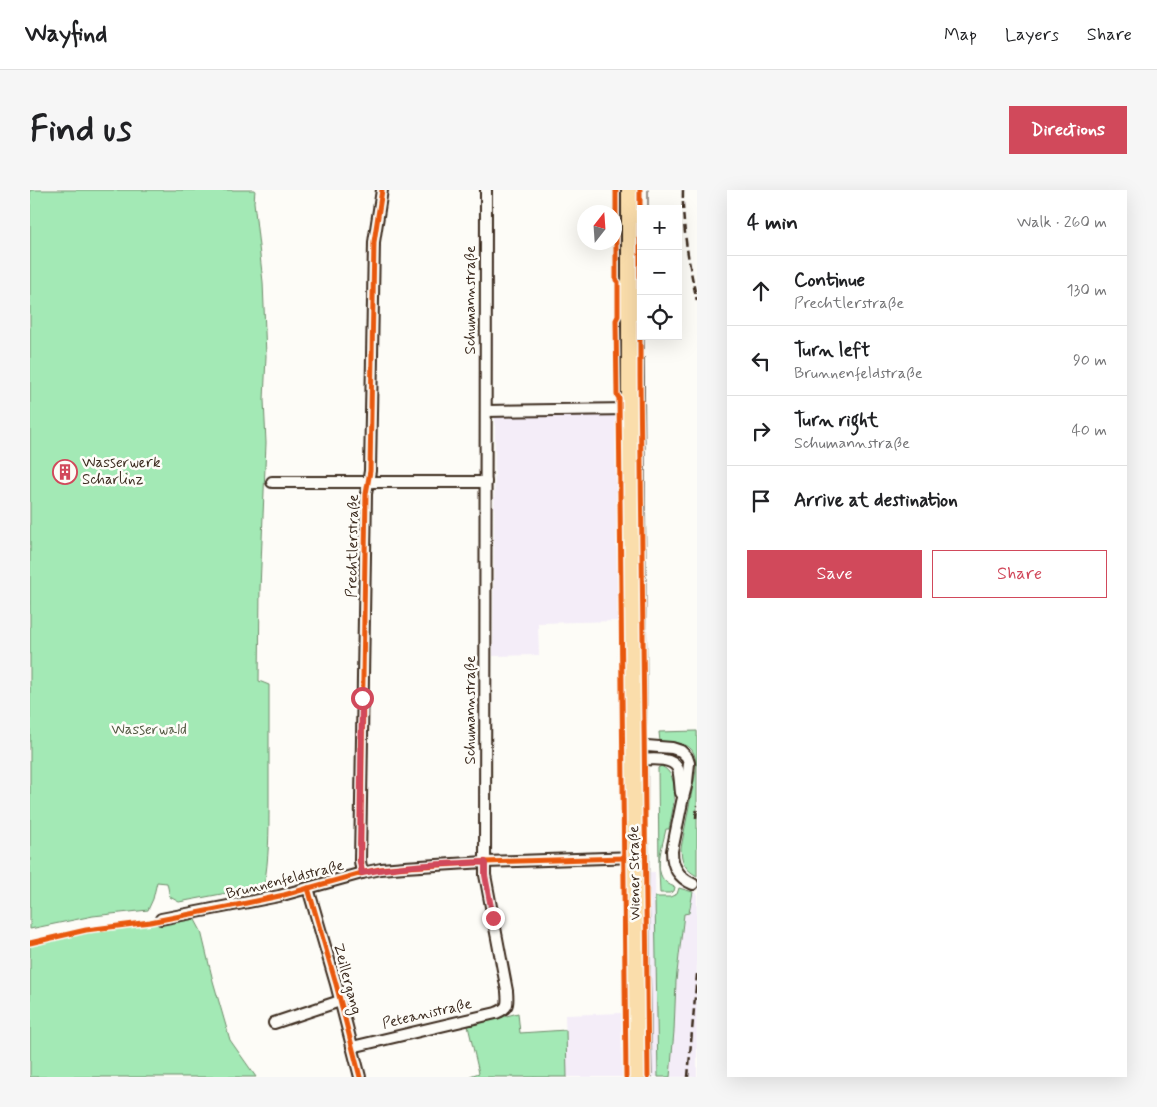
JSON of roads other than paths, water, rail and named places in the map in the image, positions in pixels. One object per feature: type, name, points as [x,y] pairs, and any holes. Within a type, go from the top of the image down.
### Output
[{"type":"main road","name":"Wiener Straße","points":[[630,190],[630,409],[637,1077]]},
{"type":"street","name":"Prechtlerstraße","points":[[362,873],[360,842],[366,494],[370,471],[374,242],[382,190]]},
{"type":"street","name":"Schumannstraße","points":[[486,190],[485,875],[508,991],[506,1007]]},
{"type":"street","points":[[486,411],[630,409]]},
{"type":"street","points":[[272,482],[486,482]]},
{"type":"street","points":[[634,752],[672,748],[685,753],[689,763],[687,782],[672,851],[672,860],[681,877],[693,884]]},
{"type":"street","points":[[634,752],[667,760],[674,764],[678,769],[682,802]]},
{"type":"street","name":"Brunnenfeldstraße","points":[[161,919],[280,896],[381,869],[485,862],[635,858]]},
{"type":"street","name":"Zeillergang","points":[[308,888],[360,1077]]},
{"type":"street","name":"Zeillergang","points":[[274,1023],[340,1001]]},
{"type":"street","name":"Peteanistraße","points":[[352,1047],[496,1013],[506,1007]]},
{"type":"tram line","points":[[648,190],[648,205]]},
{"type":"tram line","points":[[644,340],[652,1077]]},
{"type":"railway","points":[[683,190],[685,232],[697,301]]},
{"type":"railway","points":[[696,818],[697,805]]},
{"type":"railway","points":[[688,1077],[697,974]]},
{"type":"place","name":"Wasserwerk Scharlinz","points":[[65,472]]},
{"type":"park label","name":"Wasserwald","points":[[149,730]]}]
